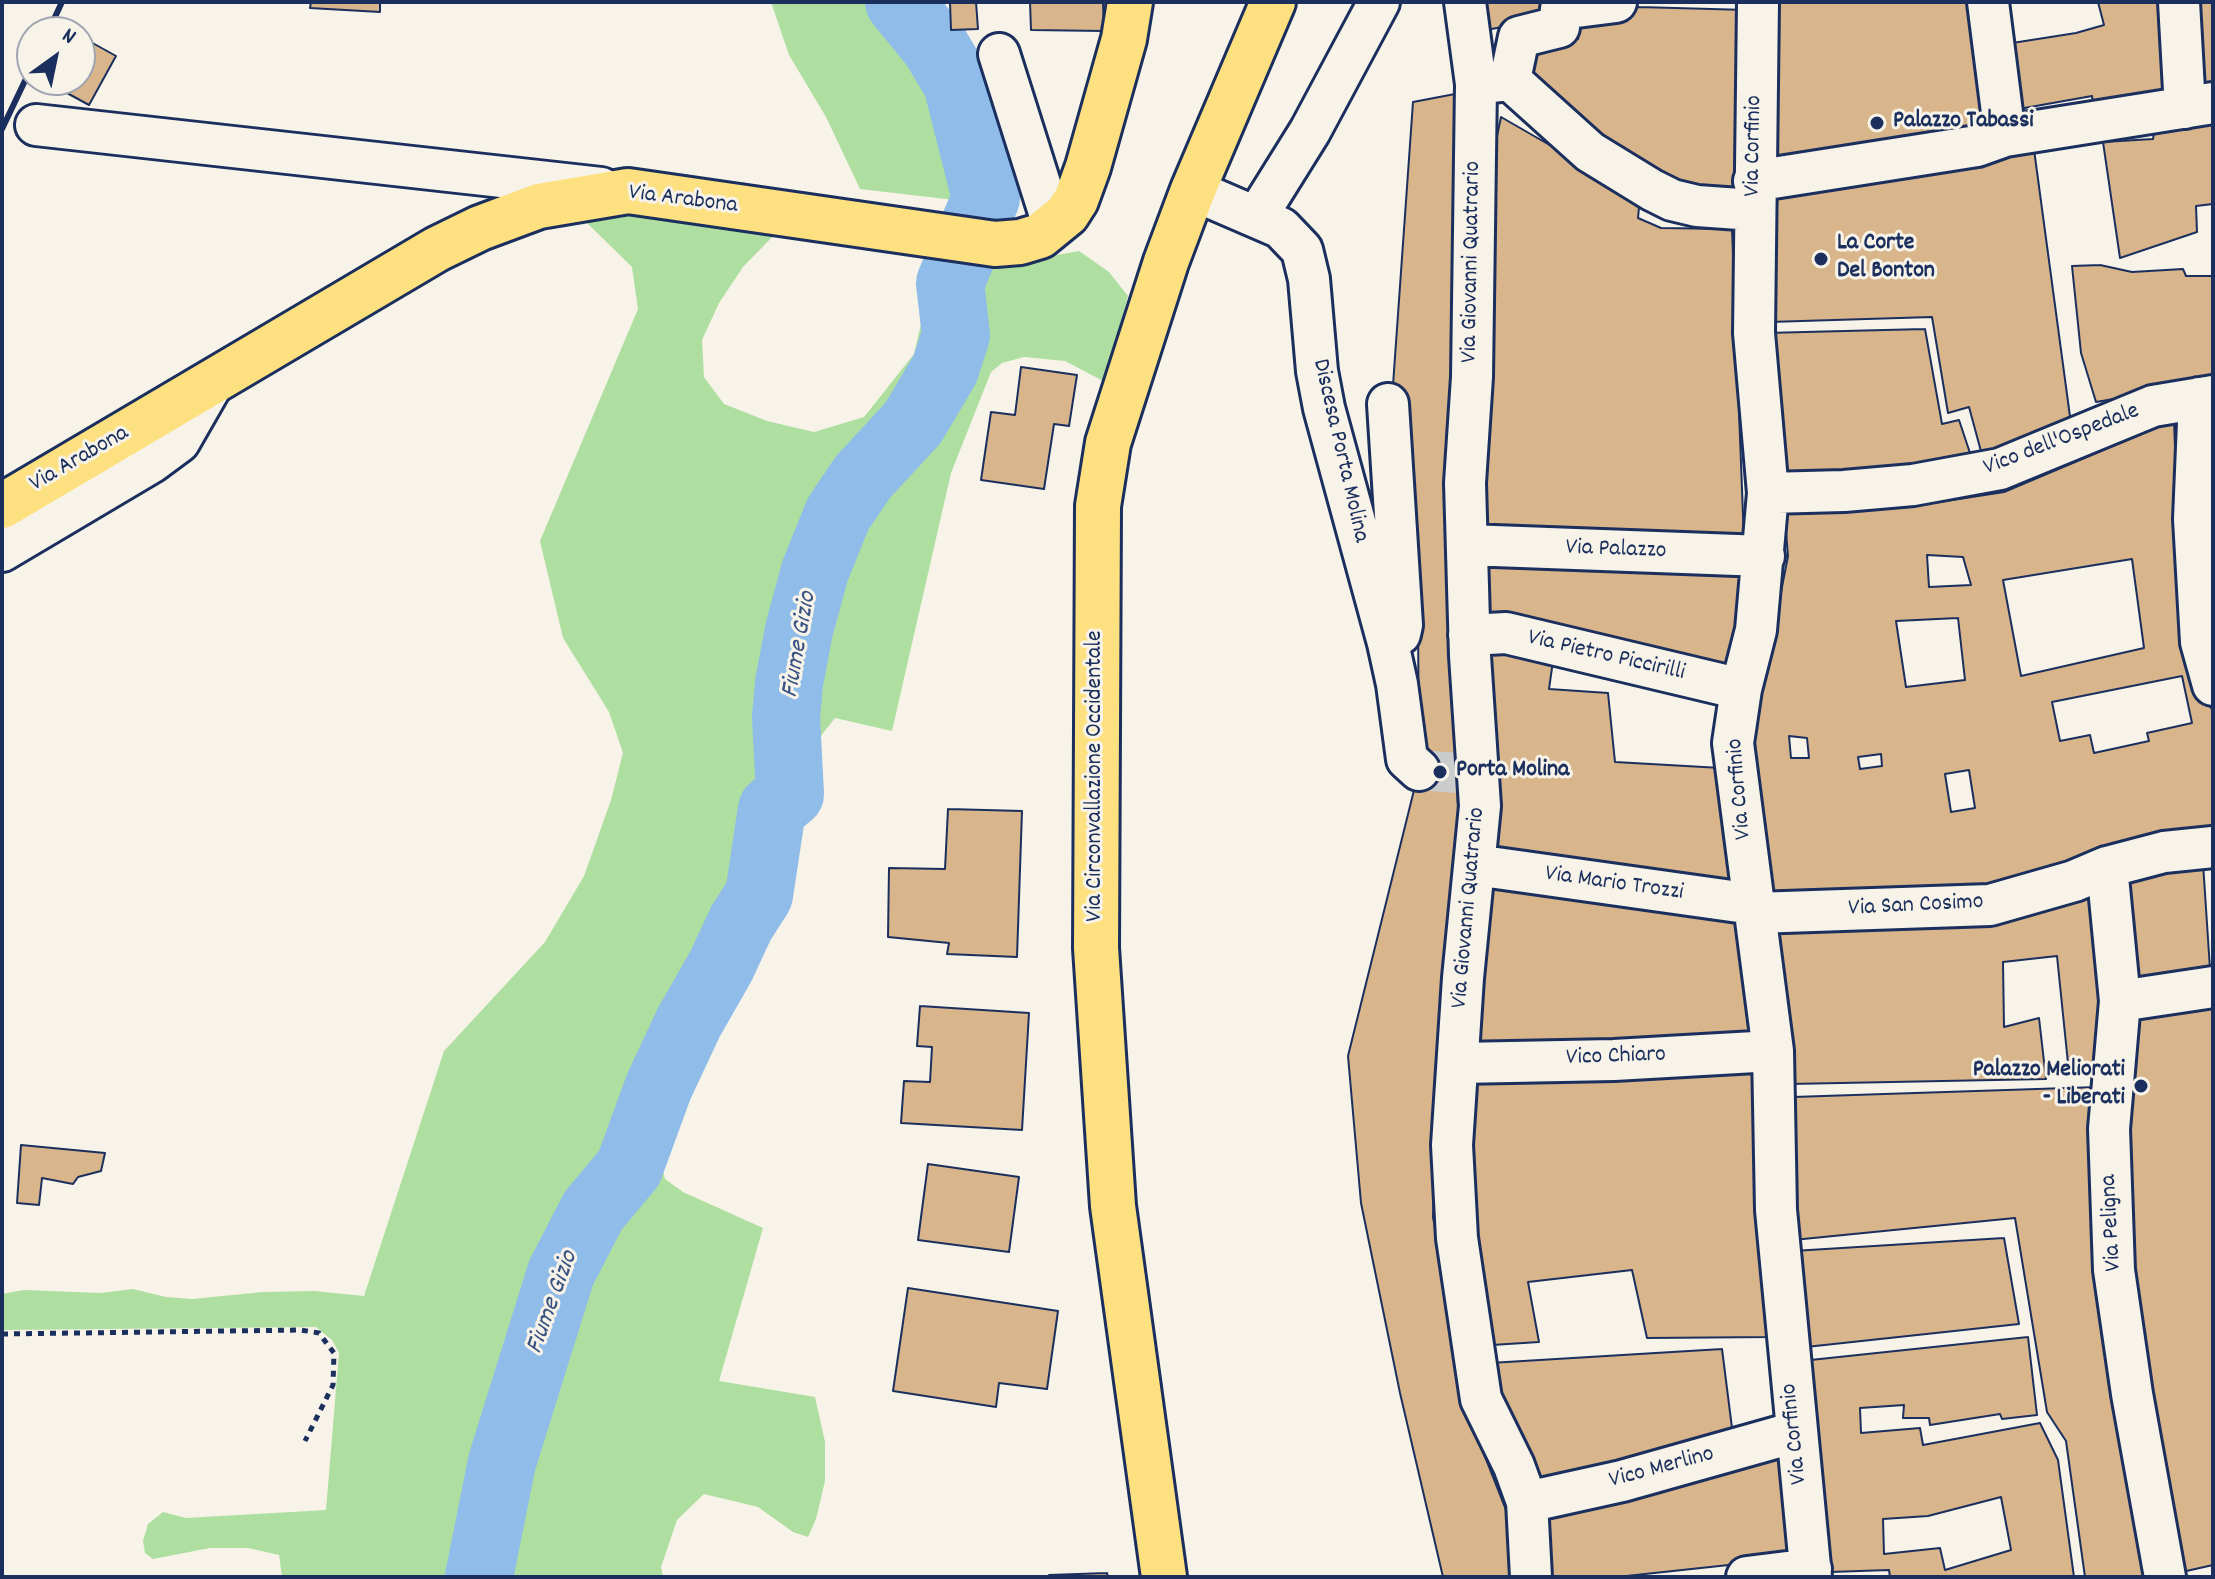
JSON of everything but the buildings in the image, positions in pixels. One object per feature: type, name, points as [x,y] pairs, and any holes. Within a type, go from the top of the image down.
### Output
[{"type":"main road","name":"Via Arabona","points":[[2,506],[437,249],[480,228],[539,206],[628,191],[995,244],[1020,242],[1040,236],[1067,214],[1076,200],[1124,39],[1130,2]]},
{"type":"main road","name":"Via Circonvallazione Occidentale","points":[[1164,1577],[1113,1206],[1096,948],[1098,506],[1108,443],[1166,262],[1193,190],[1273,2]]},
{"type":"street","points":[[1257,216],[1310,131],[1379,2]]},
{"type":"street","points":[[1465,2],[1493,82],[1590,152],[1652,190],[1672,200],[1697,206],[1977,146],[2005,136],[2199,106],[2179,2]]},
{"type":"street","points":[[1493,82],[1519,37],[1559,27],[1561,9],[1616,2]]},
{"type":"street","name":"Via Corfinio","points":[[1758,2],[1754,333],[1768,493],[1756,630],[1741,689],[1733,743],[1773,1051],[1776,1210],[1811,1573]]},
{"type":"street","points":[[1988,2],[2005,136]]},
{"type":"street","points":[[999,54],[1053,225]]},
{"type":"street","name":"Via Giovanni Quatrario","points":[[1493,82],[1465,483],[1469,635],[1451,772],[1475,865],[1463,978],[1452,1145],[1457,1238],[1481,1399],[1514,1466],[1527,1502],[1531,1577]]},
{"type":"street","points":[[36,125],[628,191]]},
{"type":"street","name":"Discesa Porta Molina","points":[[1193,190],[1281,228],[1302,250],[1324,408],[1388,643],[1407,759],[1451,772]]},
{"type":"street","points":[[2,551],[152,462],[179,442],[214,381]]},
{"type":"street","points":[[2206,397],[2194,519],[2201,642],[2213,685]]},
{"type":"street","name":"Vico dell'Ospedale","points":[[1768,493],[1913,485],[2000,469],[2153,406],[2206,397]]},
{"type":"street","points":[[1388,404],[1402,625],[1398,638],[1388,643]]},
{"type":"street","name":"Via Palazzo","points":[[1467,545],[1764,556]]},
{"type":"street","name":"Via Pietro Piccirilli","points":[[1469,635],[1506,633],[1741,689]]},
{"type":"street","name":"Via San Cosimo","points":[[1754,908],[1990,905],[2164,852],[2213,847]]},
{"type":"street","name":"Via Mario Trozzi","points":[[1475,865],[1754,908]]},
{"type":"street","name":"Via Peligna","points":[[2107,867],[2120,1001],[2109,1129],[2114,1270],[2132,1394],[2165,1577]]},
{"type":"street","points":[[2120,1001],[2213,987]]},
{"type":"street","name":"Vico Chiaro","points":[[1459,1063],[1614,1060],[1773,1051]]},
{"type":"street","name":"Vico Merlino","points":[[1527,1502],[1622,1481],[1796,1432]]},
{"type":"street","points":[[1747,1577],[1811,1573]]},
{"type":"path","points":[[2,1334],[301,1330],[319,1333],[334,1353],[333,1385],[305,1441]]},
{"type":"green space","points":[[771,2],[934,2],[971,84],[1014,207],[860,189],[826,117],[789,55]]},
{"type":"green space","points":[[630,209],[780,229],[743,267],[719,303],[702,340],[704,377],[724,404],[767,421],[814,432],[864,417],[914,354],[938,251],[1046,257],[1079,251],[1109,272],[1128,296],[1105,382],[1065,361],[1024,357],[1002,363],[991,372],[951,473],[892,731],[835,718],[809,751],[791,859],[775,897],[743,942],[680,1070],[682,1098],[664,1125],[658,1153],[665,1179],[683,1192],[763,1228],[719,1381],[815,1397],[825,1442],[825,1481],[816,1519],[808,1537],[793,1532],[758,1507],[704,1494],[677,1520],[661,1567],[663,1577],[282,1577],[279,1555],[248,1548],[210,1548],[153,1559],[145,1553],[143,1541],[148,1524],[163,1512],[186,1518],[326,1510],[339,1353],[332,1340],[316,1327],[2,1330],[2,1294],[24,1290],[101,1293],[133,1289],[192,1299],[314,1291],[364,1296],[444,1051],[545,942],[584,876],[611,800],[623,753],[609,712],[563,638],[540,541],[638,309],[632,267],[587,223]]},
{"type":"waterway","name":"Fiume Gizio","points":[[479,1577],[502,1462],[561,1273],[593,1211],[629,1168],[659,1086],[689,1022],[759,895],[772,809],[790,794],[786,717],[789,683],[815,571],[838,514],[863,477],[913,423],[945,369],[956,335],[950,283],[986,198],[957,83],[935,46],[899,2]]},
{"type":"tunnel","points":[[1419,770],[1457,773]]},
{"type":"railway","points":[[55,16],[62,2]]},
{"type":"railway","points":[[2,129],[18,96]]},
{"type":"place","name":"Palazzo Tabassi","points":[[1877,123]]},
{"type":"place","name":"La Corte Del Bonton","points":[[1821,259]]},
{"type":"place","name":"Porta Molina","points":[[1440,772]]},
{"type":"place","name":"Palazzo Meliorati - Liberati","points":[[2141,1086]]}]
